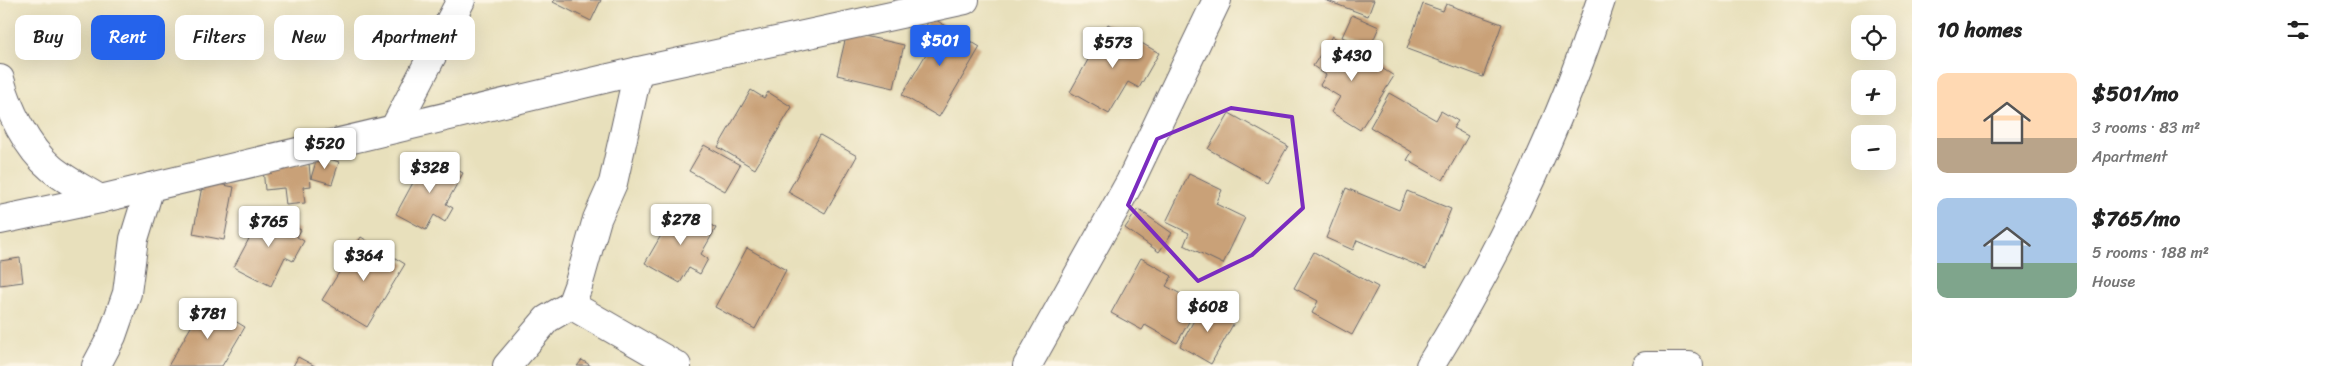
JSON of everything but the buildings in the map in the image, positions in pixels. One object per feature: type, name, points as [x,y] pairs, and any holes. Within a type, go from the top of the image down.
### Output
[{"type":"street","points":[[394,129],[461,0]]},
{"type":"street","points":[[0,220],[100,199],[638,71],[965,0]]},
{"type":"street","points":[[1027,366],[1130,182],[1217,0]]},
{"type":"street","points":[[1430,366],[1478,284],[1530,180],[1566,93],[1601,0]]},
{"type":"street","points":[[507,366],[547,319],[570,305],[578,286],[597,219],[613,183],[638,71]]},
{"type":"street","points":[[0,79],[3,92],[23,134],[51,168],[100,199]]},
{"type":"street","points":[[96,366],[112,336],[127,293],[134,239],[150,187]]},
{"type":"street","points":[[570,305],[677,366]]},
{"type":"street","points":[[1646,366],[1689,366]]},
{"type":"highlighted area","points":[[1231,108],[1292,117],[1303,208],[1252,255],[1198,281],[1128,205],[1157,139]]}]
